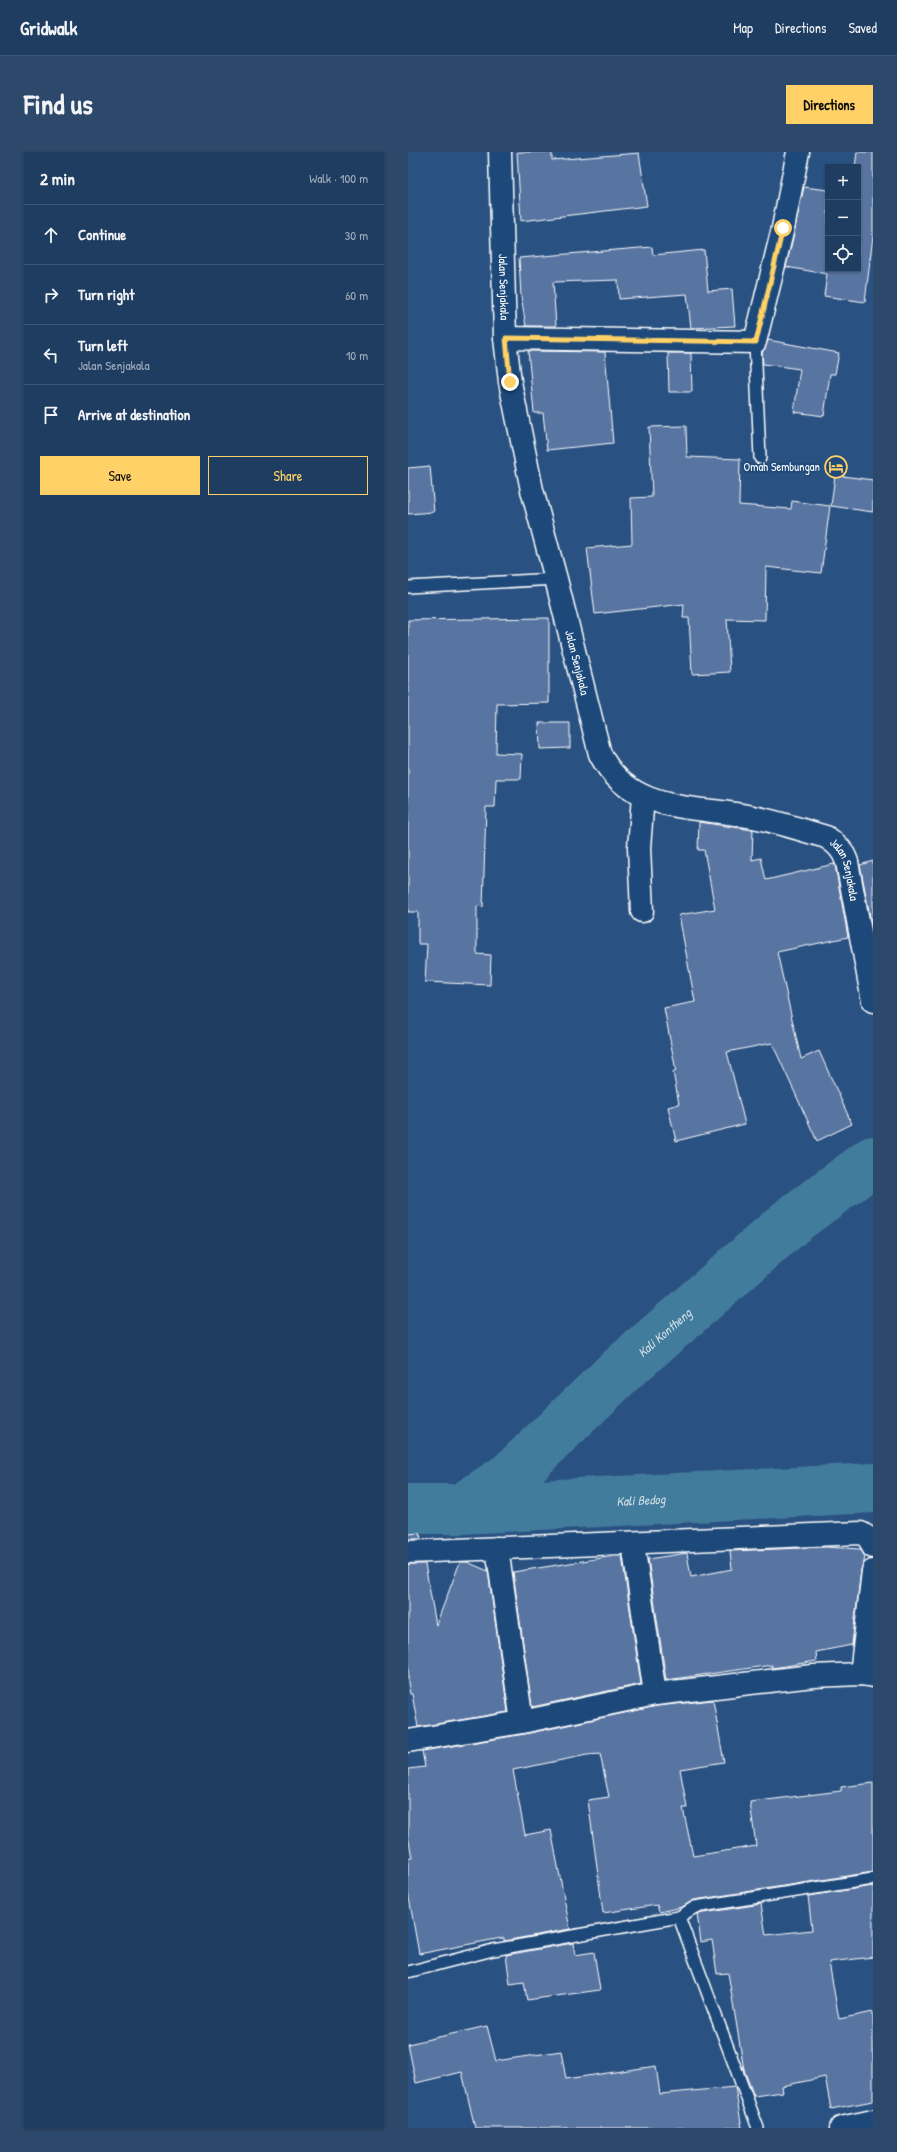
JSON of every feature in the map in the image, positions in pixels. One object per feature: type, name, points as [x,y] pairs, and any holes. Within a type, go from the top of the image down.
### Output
[{"type":"street","name":"Jalan Senjakala","points":[[500,152],[506,338],[510,382],[532,490],[600,754],[607,768],[620,781],[643,796],[665,804],[752,817],[826,836],[836,843],[843,851],[847,862],[872,989]]},
{"type":"street","points":[[506,338],[756,342],[783,228],[798,152]]},
{"type":"street","points":[[642,911],[639,848],[643,796]]},
{"type":"street","points":[[408,1552],[633,1544],[861,1533],[868,1538],[873,1546]]},
{"type":"street","points":[[633,1544],[655,1694]]},
{"type":"street","points":[[497,1548],[522,1722]]},
{"type":"street","points":[[408,1741],[522,1722],[655,1694],[812,1676],[867,1675],[873,1571]]},
{"type":"street","points":[[841,2128],[873,2120]]},
{"type":"lane","points":[[756,342],[760,458]]},
{"type":"lane","points":[[408,587],[556,579]]},
{"type":"lane","points":[[408,1972],[493,1950],[679,1917],[695,1907],[873,1879]]},
{"type":"lane","points":[[679,1917],[758,2128]]},
{"type":"building","points":[[517,152],[552,152],[552,160],[639,153],[647,206],[521,221]]},
{"type":"building","points":[[857,152],[873,152],[873,236],[865,302],[824,296],[827,274],[786,267],[804,187],[825,190],[825,272],[861,272],[861,164],[855,164]]},
{"type":"building","points":[[652,247],[653,255],[704,250],[708,291],[732,289],[735,326],[691,328],[687,294],[619,299],[618,280],[553,282],[556,326],[526,326],[521,297],[519,258]]},
{"type":"building","points":[[768,340],[839,353],[835,374],[830,374],[824,416],[794,412],[800,369],[763,364],[762,352]]},
{"type":"building","points":[[528,351],[605,352],[613,443],[547,450],[543,413],[534,413]]},
{"type":"building","points":[[668,353],[691,353],[692,392],[669,392]]},
{"type":"building","points":[[686,426],[687,457],[740,459],[739,505],[791,509],[792,501],[830,506],[821,573],[766,567],[765,620],[727,619],[730,672],[692,674],[689,618],[683,618],[684,604],[595,614],[587,548],[632,544],[631,498],[652,497],[649,427]]},
{"type":"building","points":[[430,466],[434,512],[408,514],[408,468]]},
{"type":"building","points":[[835,475],[873,480],[873,512],[831,506]]},
{"type":"building","points":[[549,618],[549,703],[497,704],[496,753],[522,754],[521,779],[496,779],[495,807],[486,807],[483,907],[477,906],[477,954],[491,955],[490,985],[425,982],[427,944],[418,944],[418,912],[408,912],[408,620]]},
{"type":"building","points":[[539,723],[570,723],[570,748],[540,749]]},
{"type":"building","points":[[699,822],[753,830],[752,860],[761,858],[766,880],[835,865],[848,937],[777,952],[801,1059],[819,1051],[852,1124],[817,1141],[772,1043],[727,1052],[745,1124],[676,1141],[668,1107],[679,1104],[673,1072],[676,1071],[664,1008],[695,1002],[679,915],[715,909],[704,850],[698,850]]},
{"type":"building","points":[[873,861],[873,931],[860,865]]},
{"type":"building","points":[[420,1533],[421,1539],[408,1539],[408,1534]]},
{"type":"building","points":[[826,1547],[860,1549],[865,1556],[861,1570],[852,1645],[816,1652],[817,1661],[772,1668],[772,1665],[666,1680],[648,1559],[687,1553],[691,1577],[732,1569],[730,1551]]},
{"type":"building","points":[[622,1556],[641,1684],[532,1707],[513,1572]]},
{"type":"building","points":[[460,1562],[467,1562],[488,1571],[508,1712],[418,1727],[412,1694],[410,1694],[408,1682],[408,1564],[425,1564],[436,1625]]},
{"type":"building","points":[[713,1700],[724,1762],[680,1769],[687,1808],[683,1808],[693,1856],[756,1846],[750,1802],[841,1791],[841,1787],[873,1783],[873,1872],[694,1900],[682,1907],[659,1912],[657,1905],[603,1913],[588,1800],[609,1797],[600,1754],[587,1755],[513,1770],[525,1835],[551,1830],[570,1929],[504,1941],[504,1938],[496,1939],[419,1954],[408,1892],[408,1858],[412,1858],[408,1835],[408,1769],[425,1767],[422,1751],[525,1734],[657,1706]]},
{"type":"building","points":[[873,1886],[873,1957],[829,1962],[839,2019],[873,2012],[873,2101],[831,2109],[825,2077],[782,2086],[783,2092],[754,2096],[744,2070],[728,1973],[717,1974],[712,1940],[701,1942],[697,1914],[761,1904],[766,1935],[812,1930],[808,1896]]},
{"type":"building","points":[[573,1943],[575,1955],[594,1952],[600,1990],[527,2000],[524,1982],[510,1984],[506,1955]]},
{"type":"building","points":[[487,2026],[496,2061],[561,2051],[566,2079],[656,2066],[660,2094],[735,2087],[742,2128],[475,2128],[462,2072],[416,2083],[408,2044]]},
{"type":"waterway","name":"Kali Kontheng","points":[[461,1509],[511,1476],[619,1372],[793,1220],[873,1161]]},
{"type":"waterway","name":"Kali Bedog","points":[[408,1509],[461,1509],[873,1488]]},
{"type":"place","name":"Omah Sembungan","points":[[836,467]]},
{"type":"route","points":[[510,382],[506,338],[756,342],[783,228]]}]
